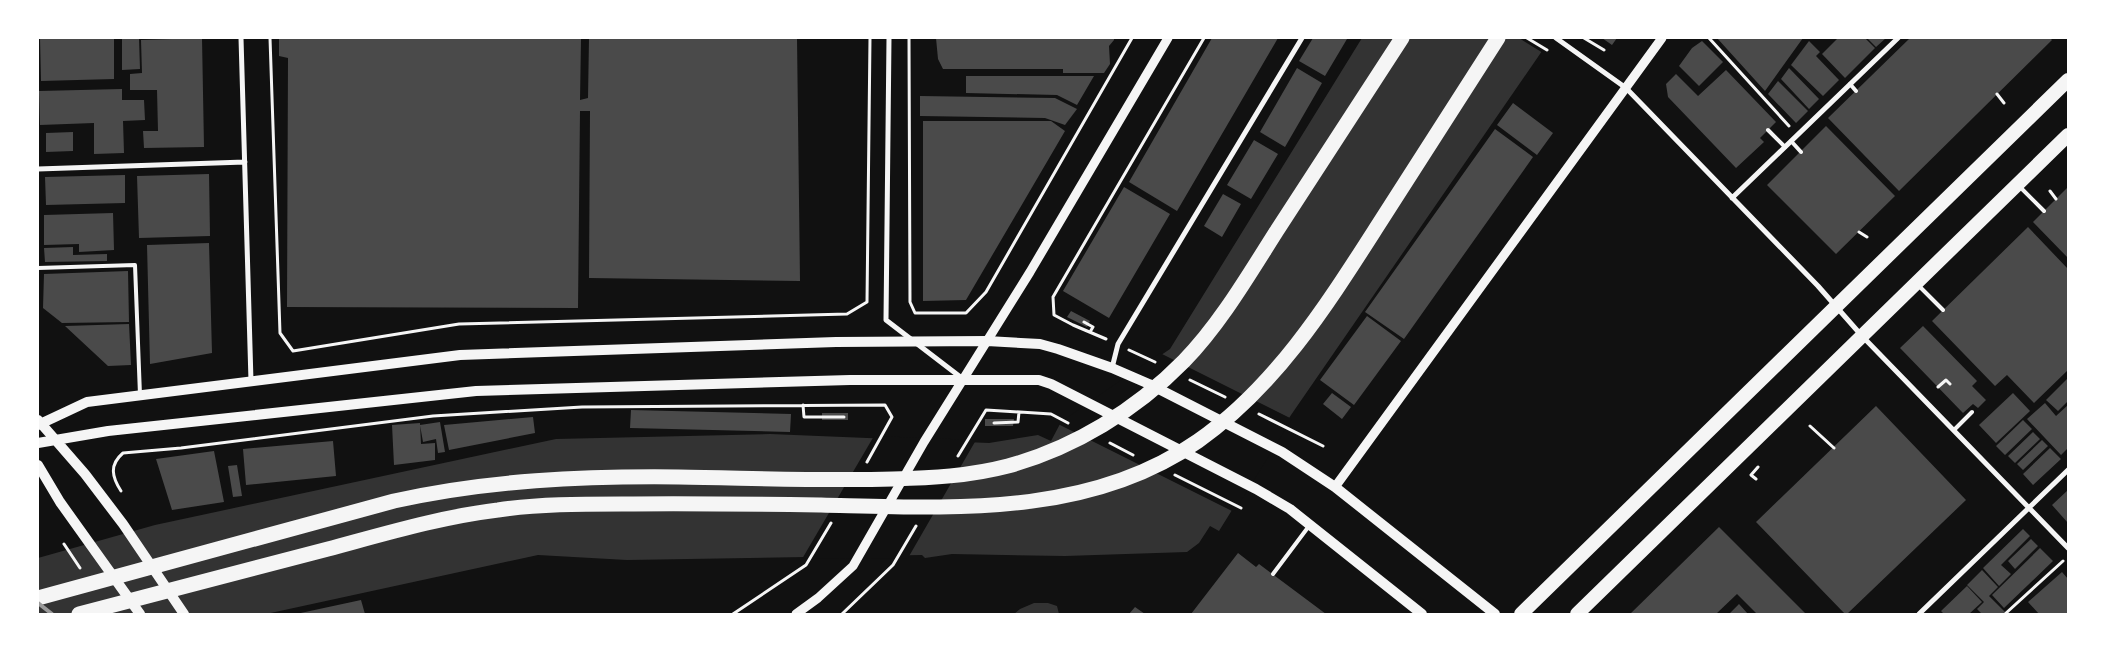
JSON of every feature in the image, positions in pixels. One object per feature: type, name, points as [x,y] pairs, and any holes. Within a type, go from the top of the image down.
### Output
[{"type":"highway","points":[[38,598],[432,492],[497,483],[554,479],[675,477],[857,480],[920,478],[988,470],[1020,462],[1048,452],[1092,431],[1128,409],[1159,385],[1186,359],[1204,338],[1247,276],[1402,38]]},
{"type":"highway","points":[[80,614],[436,520],[497,510],[555,505],[704,502],[944,508],[984,506],[1022,503],[1067,495],[1105,486],[1142,472],[1185,450],[1218,426],[1264,383],[1286,358],[1343,280],[1498,38]]},
{"type":"highway","points":[[1522,614],[2068,80]]},
{"type":"highway","points":[[1577,614],[2068,134]]},
{"type":"main road","points":[[184,614],[123,524],[85,474],[39,423],[86,402],[460,355],[912,340],[1040,344],[1112,368],[1149,384],[1282,452],[1335,487],[1495,614]]},
{"type":"main road","points":[[38,443],[108,431],[476,391],[850,380],[1039,380],[1051,384],[1256,488],[1310,524],[1422,614]]},
{"type":"main road","points":[[38,464],[60,502],[140,614]]},
{"type":"street","points":[[241,38],[251,381]]},
{"type":"street","points":[[889,38],[886,320],[963,379]]},
{"type":"street","points":[[796,614],[818,598],[853,566],[931,430],[1030,272],[1168,38]]},
{"type":"street","points":[[1112,368],[1118,344],[1302,38]]},
{"type":"street","points":[[1556,38],[1626,88],[1862,336],[2068,548]]},
{"type":"street","points":[[1335,487],[1662,38]]},
{"type":"street","points":[[1732,198],[1898,38]]},
{"type":"street","points":[[38,169],[245,162]]},
{"type":"street","points":[[1919,614],[2068,470]]},
{"type":"lane","points":[[1850,84],[1856,90]]},
{"type":"lane","points":[[1768,130],[1785,147]]},
{"type":"lane","points":[[1791,141],[1801,152]]},
{"type":"lane","points":[[2017,184],[2044,211]]},
{"type":"lane","points":[[38,268],[135,265],[140,395]]},
{"type":"lane","points":[[1916,283],[1943,310]]},
{"type":"lane","points":[[1954,430],[1972,412]]},
{"type":"lane","points":[[1273,574],[1310,524]]},
{"type":"path","points":[[270,38],[280,333],[294,351],[459,324],[847,314],[867,302],[870,38]]},
{"type":"path","points":[[909,38],[910,302],[915,313],[966,313],[986,292],[1132,38]]},
{"type":"path","points":[[1149,359],[1054,314],[1053,297],[1204,38]]},
{"type":"path","points":[[1527,38],[1547,50]]},
{"type":"path","points":[[1584,38],[1604,50]]},
{"type":"path","points":[[1709,38],[1798,134]]},
{"type":"path","points":[[1996,94],[2004,103]]},
{"type":"path","points":[[2050,191],[2056,199]]},
{"type":"path","points":[[1859,232],[1867,237]]},
{"type":"path","points":[[1084,322],[1093,327],[1090,332]]},
{"type":"path","points":[[1938,387],[1946,380],[1950,384]]},
{"type":"path","points":[[803,405],[804,417],[844,417]]},
{"type":"path","points":[[124,496],[115,481],[112,467],[117,458],[123,453],[181,448],[433,416],[582,407],[885,405],[892,416],[890,423]]},
{"type":"path","points":[[971,433],[986,410],[1051,414]]},
{"type":"path","points":[[994,423],[1018,422],[1019,412]]},
{"type":"path","points":[[1810,426],[1834,448]]},
{"type":"path","points":[[1756,479],[1751,475],[1758,467]]},
{"type":"path","points":[[2005,614],[2068,555]]},
{"type":"path","points":[[733,614],[806,565]]},
{"type":"path","points":[[842,614],[893,565]]},
{"type":"shaded area","points":[[1362,38],[1551,38],[1291,415],[1219,531],[1210,526],[1199,543],[1187,552],[1065,556],[952,554],[925,558],[922,555],[627,560],[538,555],[266,614],[38,614],[38,558],[155,525],[556,439],[770,434],[989,443],[1038,435],[1051,441],[1060,424],[1170,349]]},
{"type":"shaded area","points":[[1034,603],[1048,603],[1057,606],[1059,614],[1014,614]]},
{"type":"pier","points":[[1519,38],[1553,38],[1543,53]]},
{"type":"pier","points":[[1160,353],[1292,419],[1234,512],[1058,424]]},
{"type":"pier","points":[[874,436],[976,440],[908,558],[802,559]]},
{"type":"building","points":[[40,38],[114,38],[114,79],[41,81]]},
{"type":"building","points":[[122,38],[139,38],[140,69],[122,70]]},
{"type":"building","points":[[202,38],[204,147],[144,148],[143,131],[158,131],[157,90],[130,90],[130,74],[142,73],[141,40]]},
{"type":"building","points":[[279,38],[581,39],[580,100],[588,98],[589,38],[797,38],[800,281],[589,278],[590,111],[580,111],[578,308],[287,307],[288,58],[279,56]]},
{"type":"building","points":[[936,38],[1114,38],[1114,40],[1109,46],[1110,64],[1104,73],[1063,73],[1063,69],[943,69],[938,59]]},
{"type":"building","points":[[1212,38],[1278,38],[1177,211],[1129,182]]},
{"type":"building","points":[[1313,38],[1347,39],[1325,76],[1299,61]]},
{"type":"building","points":[[1602,38],[1617,38],[1612,45]]},
{"type":"building","points":[[1717,38],[1803,38],[1765,91]]},
{"type":"building","points":[[1838,38],[1865,38],[1875,48],[1845,78],[1822,54]]},
{"type":"building","points":[[1867,38],[1886,38],[1876,47]]},
{"type":"building","points":[[1910,38],[2050,38],[2052,40],[1899,191],[1828,118]]},
{"type":"building","points":[[1702,41],[1723,62],[1699,86],[1679,66],[1692,48]]},
{"type":"building","points":[[1809,41],[1820,52],[1816,56],[1839,80],[1823,96],[1791,65]]},
{"type":"building","points":[[1297,68],[1322,83],[1285,147],[1260,132]]},
{"type":"building","points":[[1789,68],[1819,99],[1809,109],[1781,79]]},
{"type":"building","points":[[1726,70],[1776,122],[1760,138],[1764,142],[1736,168],[1668,97],[1666,84],[1676,74],[1698,96]]},
{"type":"building","points":[[966,76],[1094,76],[1077,105],[1057,95],[966,93]]},
{"type":"building","points":[[1778,81],[1808,111],[1796,123],[1768,94]]},
{"type":"building","points":[[122,89],[122,100],[144,100],[145,120],[123,121],[124,153],[94,154],[94,123],[40,125],[39,91]]},
{"type":"building","points":[[920,96],[1055,98],[1077,109],[1065,125],[1045,118],[920,116]]},
{"type":"building","points":[[1513,103],[1553,133],[1537,155],[1497,125]]},
{"type":"building","points":[[923,121],[1051,121],[1065,131],[966,300],[923,301]]},
{"type":"building","points":[[1826,126],[1895,196],[1836,254],[1767,185]]},
{"type":"building","points":[[1495,129],[1533,157],[1404,339],[1365,312]]},
{"type":"building","points":[[73,132],[73,151],[46,152],[46,133]]},
{"type":"building","points":[[1254,140],[1278,154],[1251,199],[1227,185]]},
{"type":"building","points":[[209,174],[210,236],[139,238],[137,176]]},
{"type":"building","points":[[125,175],[125,203],[46,205],[45,177]]},
{"type":"building","points":[[1124,187],[1170,214],[1109,318],[1063,291]]},
{"type":"building","points":[[2068,187],[2068,258],[2033,222]]},
{"type":"building","points":[[1223,194],[1241,204],[1222,237],[1204,226]]},
{"type":"building","points":[[113,213],[114,250],[79,252],[79,244],[44,245],[44,215]]},
{"type":"building","points":[[2028,227],[2068,269],[2068,370],[2034,403],[2007,375],[1995,386],[1932,321]]},
{"type":"building","points":[[209,243],[212,353],[150,364],[147,245]]},
{"type":"building","points":[[73,247],[73,255],[107,254],[107,261],[45,262],[44,248]]},
{"type":"building","points":[[128,271],[129,322],[62,323],[43,308],[44,274]]},
{"type":"building","points":[[1071,311],[1090,321],[1087,327],[1067,317]]},
{"type":"building","points":[[1367,316],[1401,341],[1354,405],[1320,380]]},
{"type":"building","points":[[129,324],[131,365],[108,366],[65,326]]},
{"type":"building","points":[[1923,326],[1977,381],[1972,386],[1986,400],[1978,408],[1973,404],[1963,413],[1900,348]]},
{"type":"building","points":[[2068,378],[2068,401],[2058,411],[2046,400]]},
{"type":"building","points":[[1332,393],[1351,407],[1342,419],[1323,404]]},
{"type":"building","points":[[2013,393],[2030,411],[1996,443],[1979,425]]},
{"type":"building","points":[[2045,403],[2056,416],[2068,405],[2068,448],[2061,455],[2027,419]]},
{"type":"building","points":[[1876,406],[1966,500],[1845,614],[1756,522]]},
{"type":"building","points":[[631,410],[791,414],[790,432],[630,428]]},
{"type":"building","points":[[822,413],[848,413],[848,420],[822,420]]},
{"type":"building","points":[[533,417],[535,433],[449,450],[444,425]]},
{"type":"building","points":[[985,419],[1014,419],[1013,426],[985,426]]},
{"type":"building","points":[[2023,420],[2032,429],[2005,455],[1996,446]]},
{"type":"building","points":[[440,422],[445,452],[438,453],[436,439],[423,442],[420,425]]},
{"type":"building","points":[[420,423],[421,444],[435,443],[435,460],[394,465],[392,425]]},
{"type":"building","points":[[2033,432],[2040,439],[2015,463],[2008,456]]},
{"type":"building","points":[[2042,440],[2048,446],[2023,470],[2017,464]]},
{"type":"building","points":[[333,441],[336,476],[246,485],[243,449]]},
{"type":"building","points":[[2050,448],[2061,459],[2033,485],[2023,474]]},
{"type":"building","points":[[214,451],[224,502],[172,510],[156,459]]},
{"type":"building","points":[[237,465],[242,496],[233,497],[228,466]]},
{"type":"building","points":[[2068,490],[2068,523],[2052,505]]},
{"type":"building","points":[[1719,527],[1806,614],[1757,614],[1737,594],[1716,614],[1630,614]]},
{"type":"building","points":[[2023,529],[2030,536],[2001,565],[2011,574],[1999,586],[1983,568]]},
{"type":"building","points":[[2031,539],[2038,546],[2015,569],[2008,561]]},
{"type":"building","points":[[2040,548],[2053,561],[2004,608],[1992,595]]},
{"type":"building","points":[[1238,553],[1256,567],[1259,564],[1326,614],[1191,614]]},
{"type":"building","points":[[1982,570],[1998,587],[1989,596],[2005,612],[2002,614],[1982,614],[1977,609],[1984,602],[1967,585]]},
{"type":"building","points":[[2062,572],[2068,579],[2068,614],[2039,614],[2028,602]]},
{"type":"building","points":[[1967,586],[1982,602],[1969,614],[1944,614],[1941,611]]},
{"type":"building","points":[[361,600],[365,614],[296,614]]},
{"type":"building","points":[[1739,604],[1748,614],[1729,614]]},
{"type":"building","points":[[1135,607],[1145,614],[1129,614]]},
{"type":"railway","points":[[38,603],[52,614]]}]
